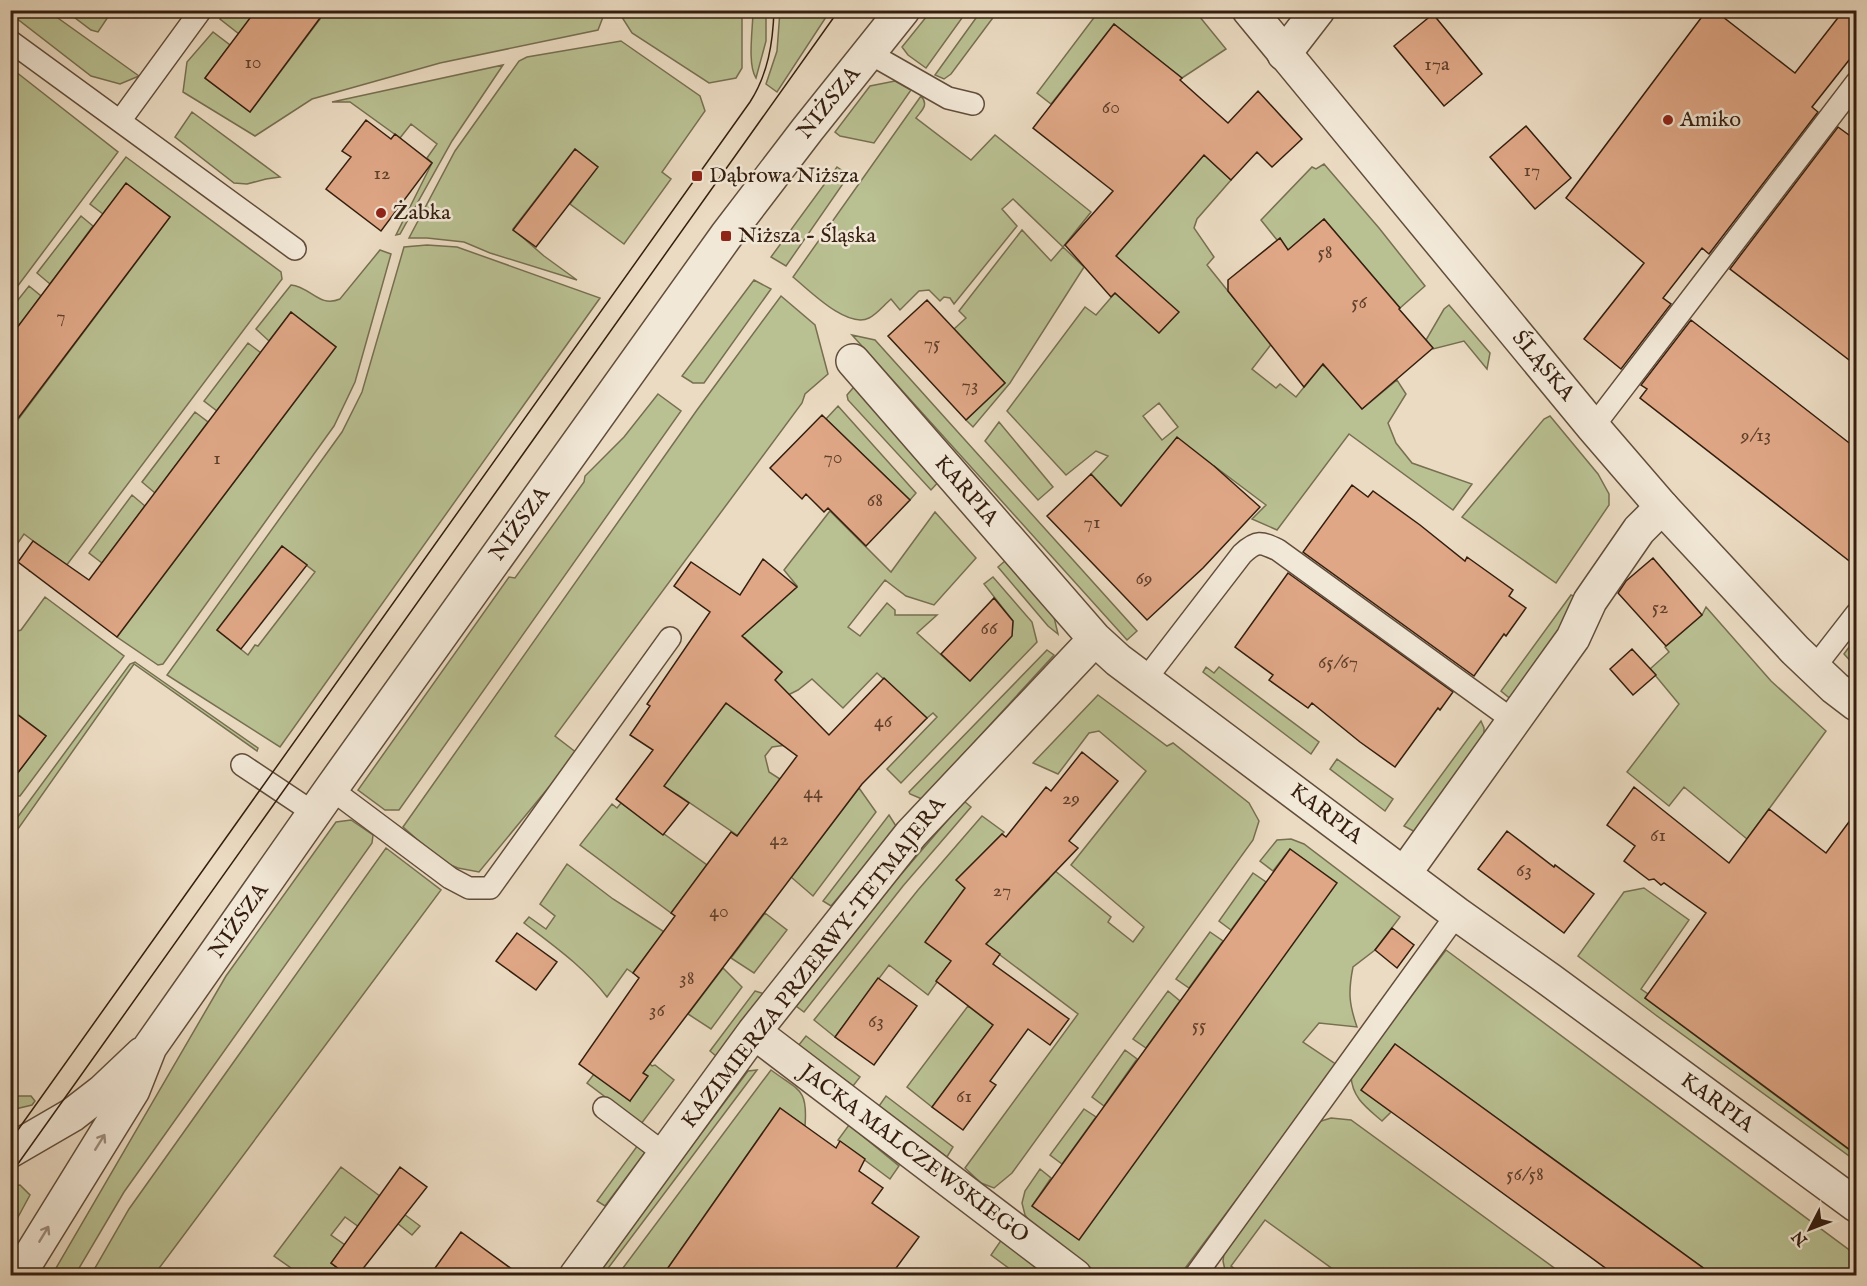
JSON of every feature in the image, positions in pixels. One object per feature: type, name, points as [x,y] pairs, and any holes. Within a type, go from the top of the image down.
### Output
[{"type":"street","name":"NIŻSZA","points":[[24,1144],[72,1115],[103,1091],[150,1047],[726,236],[903,10]]},
{"type":"street","name":"ŚLĄSKA","points":[[1249,10],[1593,427],[1662,507],[1814,668],[1835,688],[1857,704]]},
{"type":"street","points":[[1284,54],[1318,10]]},
{"type":"street","name":"KARPIA","points":[[853,361],[1095,639],[1145,680],[1457,914],[1857,1206]]},
{"type":"street","points":[[1404,874],[1573,638],[1590,601],[1639,530],[1662,507]]},
{"type":"street","name":"KAZIMIERZA PRZERWY-TETMAJERA","points":[[576,1275],[754,1032],[911,834],[1095,639]]},
{"type":"street","name":"JACKA MALCZEWSKIEGO","points":[[754,1032],[1075,1275]]},
{"type":"street","name":"NIŻSZA","points":[[18,1275],[133,1090],[150,1047]]},
{"type":"street","points":[[24,1144],[48,1136],[59,1141],[68,1151],[72,1167],[69,1192]]},
{"type":"lane","points":[[120,120],[201,10]]},
{"type":"lane","points":[[10,40],[295,249]]},
{"type":"lane","points":[[869,53],[948,98],[973,104]]},
{"type":"lane","points":[[1593,427],[1857,82]]},
{"type":"lane","points":[[1145,680],[1242,554],[1252,544],[1260,543],[1278,550],[1514,721]]},
{"type":"lane","points":[[1814,668],[1857,614]]},
{"type":"lane","points":[[242,765],[323,801],[469,888],[490,888],[670,638]]},
{"type":"lane","points":[[1195,1275],[1457,914]]},
{"type":"lane","points":[[604,1108],[665,1154]]},
{"type":"green space","points":[[601,10],[603,17],[598,30],[440,63],[312,99],[255,136],[183,92],[187,62],[213,32],[230,45],[205,78],[250,112],[326,11]]},
{"type":"green space","points":[[10,11],[48,11],[139,76],[120,84],[91,76]]},
{"type":"green space","points":[[66,11],[112,11],[98,32],[91,30]]},
{"type":"green space","points":[[226,11],[256,11],[239,34],[220,19]]},
{"type":"green space","points":[[618,11],[742,11],[742,68],[736,78],[709,83],[632,33]]},
{"type":"green space","points":[[753,11],[766,11],[766,41],[756,78],[751,55]]},
{"type":"green space","points":[[780,11],[830,11],[777,92],[766,84],[777,51]]},
{"type":"green space","points":[[931,11],[967,11],[926,68],[908,55],[902,47]]},
{"type":"green space","points":[[981,11],[998,11],[951,74],[944,79],[935,75]]},
{"type":"green space","points":[[1099,11],[1195,11],[1226,49],[1182,78],[1114,24],[1051,104],[1037,93]]},
{"type":"green space","points":[[621,41],[700,96],[705,111],[662,172],[671,179],[624,244],[570,204],[597,167],[575,149],[513,229],[577,280],[490,253],[464,242],[409,238],[455,151],[519,61],[527,57]]},
{"type":"green space","points":[[503,65],[452,141],[400,234],[396,235],[432,163],[427,158],[437,144],[411,124],[400,138],[350,102],[332,102]]},
{"type":"green space","points":[[11,68],[118,152],[10,295]]},
{"type":"green space","points":[[895,81],[911,90],[874,143],[840,136],[835,132],[870,86]]},
{"type":"green space","points":[[921,96],[925,105],[916,118],[971,160],[995,135],[1091,212],[1063,247],[1013,199],[1002,209],[1017,226],[954,304],[950,298],[944,297],[940,301],[929,290],[919,291],[900,310],[891,299],[869,318],[860,320],[850,318],[818,299],[793,277]]},
{"type":"green space","points":[[192,112],[280,177],[247,184],[234,183],[175,137]]},
{"type":"green space","points":[[1204,155],[1231,180],[1197,219],[1194,228],[1214,257],[1207,265],[1252,321],[1273,342],[1252,369],[1276,388],[1280,384],[1296,397],[1322,365],[1349,384],[1345,388],[1362,409],[1397,380],[1406,394],[1388,423],[1396,443],[1412,463],[1472,484],[1453,510],[1349,434],[1277,530],[1252,519],[1266,505],[1214,466],[1138,525],[1091,474],[1108,456],[1096,451],[1066,475],[1007,411],[1085,307],[1096,315],[1115,293],[1159,333],[1178,312],[1116,256]],"holes":[[[1159,403],[1178,427],[1162,440],[1143,416]]]},
{"type":"green space","points":[[126,157],[281,272],[282,279],[63,570],[30,571],[45,550],[24,534],[11,553],[11,429],[170,217],[126,184],[103,214],[90,204]]},
{"type":"green space","points":[[1324,164],[1425,286],[1400,308],[1324,219],[1288,250],[1280,238],[1277,240],[1261,220],[1312,167],[1316,169]]},
{"type":"green space","points":[[837,167],[849,175],[786,266],[771,257]]},
{"type":"green space","points":[[81,216],[93,226],[50,284],[37,273]]},
{"type":"green space","points":[[1022,230],[1051,261],[1063,247],[1084,267],[1010,383],[973,427],[966,420],[1005,383],[954,329],[966,318],[959,311]]},
{"type":"green space","points":[[427,245],[457,247],[600,298],[280,747],[167,675],[342,432],[362,392],[404,247]],"holes":[[[282,546],[315,572],[258,646],[255,645],[248,655],[217,630]]]},
{"type":"green space","points":[[380,250],[391,254],[355,382],[334,426],[163,664],[158,665],[117,637],[336,347],[291,312],[269,341],[256,329],[291,285],[326,301],[340,299]]},
{"type":"green space","points":[[754,280],[771,289],[704,383],[693,383],[682,376]]},
{"type":"green space","points":[[29,286],[41,296],[11,337],[10,310]]},
{"type":"green space","points":[[781,296],[815,325],[828,374],[805,394],[802,403],[555,736],[577,753],[479,872],[443,862],[403,827],[697,410]]},
{"type":"green space","points":[[1449,305],[1490,353],[1487,369],[1464,341],[1433,349],[1426,340],[1444,309]]},
{"type":"green space","points":[[852,335],[875,340],[1137,631],[1127,640]]},
{"type":"green space","points":[[248,343],[261,353],[217,411],[204,401]]},
{"type":"green space","points":[[859,381],[943,477],[931,490],[848,400],[847,395]]},
{"type":"green space","points":[[658,394],[681,411],[399,810],[385,810],[358,790],[509,577],[515,578],[584,482],[585,476],[624,437]]},
{"type":"green space","points":[[838,406],[916,493],[910,500],[826,419]]},
{"type":"green space","points":[[195,412],[208,422],[155,493],[142,482]]},
{"type":"green space","points":[[1550,416],[1598,474],[1609,494],[1609,505],[1556,583],[1462,517],[1544,419]]},
{"type":"green space","points":[[999,422],[1053,487],[1038,500],[985,441]]},
{"type":"green space","points":[[132,495],[145,506],[102,563],[89,553]]},
{"type":"green space","points":[[830,511],[891,572],[935,512],[976,558],[934,605],[906,596],[885,580],[848,627],[860,636],[887,603],[895,610],[895,615],[937,615],[917,633],[970,681],[1012,635],[1013,621],[984,584],[993,577],[1032,622],[1037,642],[901,783],[887,769],[937,717],[933,713],[927,718],[877,673],[843,708],[812,679],[784,697],[770,684],[782,672],[745,638],[733,649],[759,609],[777,604],[797,586],[784,570]]},
{"type":"green space","points":[[1013,554],[1050,600],[1058,634],[1048,626],[998,567]]},
{"type":"green space","points":[[1571,595],[1579,598],[1513,701],[1501,691]]},
{"type":"green space","points":[[45,597],[124,656],[20,796],[11,796],[10,779],[12,780],[46,736],[11,709],[11,633],[21,630]]},
{"type":"green space","points":[[1706,607],[1771,681],[1826,731],[1747,839],[1684,787],[1669,806],[1627,772],[1679,704],[1650,669],[1669,652],[1665,647],[1702,615]]},
{"type":"green space","points":[[1856,640],[1856,667],[1844,654]]},
{"type":"green space","points":[[1047,650],[1054,655],[922,799],[910,794],[909,792]]},
{"type":"green space","points":[[135,662],[258,748],[257,751],[134,664],[11,839],[11,826],[130,664]]},
{"type":"green space","points":[[1206,667],[1214,673],[1219,667],[1319,742],[1311,754],[1203,672]]},
{"type":"green space","points":[[1098,695],[1167,746],[1173,743],[1249,803],[1259,821],[1253,840],[1012,1173],[994,1188],[981,1183],[965,1168],[1078,1014],[971,933],[928,995],[889,965],[835,1037],[814,1020],[918,890],[982,816],[1004,832],[957,880],[1003,926],[1049,879],[1037,856],[1111,917],[1108,922],[1133,942],[1144,927],[1071,865],[1146,771],[1099,731],[1089,733],[1058,774],[1033,763]]},
{"type":"green space","points":[[726,703],[758,727],[763,722],[787,745],[772,747],[765,756],[769,772],[780,779],[740,837],[678,795],[643,776],[672,724],[697,742]]},
{"type":"green space","points":[[1481,721],[1484,728],[1484,743],[1417,833],[1404,826]]},
{"type":"green space","points":[[1337,759],[1393,799],[1385,811],[1330,769]]},
{"type":"green space","points":[[859,788],[876,812],[813,896],[791,877]]},
{"type":"green space","points":[[964,801],[971,807],[903,886],[804,1012],[796,1006],[891,886]]},
{"type":"green space","points":[[621,803],[707,865],[671,913],[580,845],[612,804],[617,808]]},
{"type":"green space","points":[[889,815],[896,826],[894,831],[831,906],[823,901]]},
{"type":"green space","points":[[351,820],[373,835],[372,843],[124,1192],[75,1275],[52,1275],[226,976],[336,822]]},
{"type":"green space","points":[[1291,839],[1304,844],[1400,917],[1375,950],[1353,967],[1350,998],[1357,1027],[1319,1023],[1303,1042],[1337,1065],[1180,1275],[1101,1275],[1036,1230],[1025,1215],[1022,1203],[1025,1191],[1040,1169],[1051,1178],[1032,1206],[1336,883],[1290,849],[1273,871],[1260,861],[1277,840]]},
{"type":"green space","points":[[386,848],[441,890],[154,1275],[91,1275],[129,1209]]},
{"type":"green space","points":[[567,864],[613,899],[669,935],[657,941],[633,973],[627,969],[607,997],[579,966],[524,923],[529,917],[546,929],[555,916],[540,904]]},
{"type":"green space","points":[[1253,873],[1266,882],[1231,930],[1219,921]]},
{"type":"green space","points":[[1644,888],[1689,920],[1641,989],[1648,994],[1645,998],[1856,1155],[1856,1161],[1578,956],[1624,892]]},
{"type":"green space","points":[[765,913],[787,930],[754,973],[731,958]]},
{"type":"green space","points":[[1210,932],[1223,941],[1189,988],[1176,979]]},
{"type":"green space","points":[[1446,950],[1856,1255],[1856,1275],[1713,1275],[1395,1044],[1362,1090],[1391,1112],[1382,1121],[1357,1096],[1351,1076]]},
{"type":"green space","points":[[723,968],[742,987],[711,1029],[688,1014]]},
{"type":"green space","points":[[755,991],[765,994],[716,1056],[710,1051]]},
{"type":"green space","points":[[1168,991],[1180,1001],[1146,1048],[1133,1039]]},
{"type":"green space","points":[[968,1006],[993,1025],[932,1107],[907,1087]]},
{"type":"green space","points":[[806,1036],[860,1077],[853,1086],[798,1046]]},
{"type":"green space","points":[[1125,1050],[1137,1059],[1104,1106],[1092,1097]]},
{"type":"green space","points":[[620,1056],[655,1065],[674,1080],[641,1124],[587,1083],[594,1074],[630,1101]]},
{"type":"green space","points":[[757,1070],[603,1275],[594,1276],[748,1071]]},
{"type":"green space","points":[[771,1070],[800,1092],[805,1104],[805,1126],[780,1108],[663,1275],[617,1276]]},
{"type":"green space","points":[[10,1096],[31,1096],[35,1101],[32,1105],[11,1110]]},
{"type":"green space","points":[[886,1096],[953,1147],[947,1157],[879,1106]]},
{"type":"green space","points":[[1084,1109],[1096,1117],[1062,1164],[1050,1155]]},
{"type":"green space","points":[[1331,1118],[1351,1120],[1564,1275],[1341,1275],[1265,1220],[1231,1266],[1243,1275],[1226,1275],[1223,1261],[1225,1246],[1318,1122]]},
{"type":"green space","points":[[849,1125],[899,1166],[890,1179],[838,1140]]},
{"type":"green space","points":[[638,1145],[646,1151],[605,1206],[597,1201]]},
{"type":"green space","points":[[341,1167],[420,1226],[412,1235],[382,1211],[366,1232],[345,1217],[331,1235],[345,1245],[331,1263],[347,1275],[301,1275],[274,1256]]},
{"type":"green space","points":[[20,1185],[30,1195],[11,1230],[11,1186]]},
{"type":"green space","points":[[1004,1236],[1046,1268],[1041,1275],[1018,1275],[991,1255]]},
{"type":"building","points":[[256,10],[326,10],[250,112],[205,78]]},
{"type":"building","points":[[1707,10],[1714,10],[1795,73],[1844,10],[1857,10],[1857,50],[1812,107],[1818,112],[1709,254],[1702,248],[1663,298],[1671,304],[1621,369],[1584,339],[1644,263],[1566,198]]},
{"type":"building","points":[[1433,14],[1482,74],[1444,106],[1394,46]]},
{"type":"building","points":[[1114,24],[1182,78],[1180,80],[1228,123],[1258,91],[1302,139],[1272,167],[1257,152],[1231,180],[1204,155],[1116,256],[1179,312],[1159,333],[1115,293],[1111,297],[1065,245],[1113,191],[1033,128]]},
{"type":"building","points":[[366,120],[391,139],[395,134],[432,163],[381,231],[326,189],[351,157],[342,151]]},
{"type":"building","points":[[1526,126],[1571,178],[1535,209],[1490,157]]},
{"type":"building","points":[[1838,127],[1857,141],[1857,366],[1730,269]]},
{"type":"building","points":[[575,149],[598,167],[536,247],[513,230]]},
{"type":"building","points":[[126,183],[170,217],[10,429],[10,337]]},
{"type":"building","points":[[1324,219],[1433,348],[1362,409],[1323,364],[1304,387],[1228,291],[1228,280],[1280,238],[1288,250]]},
{"type":"building","points":[[927,300],[1005,383],[966,420],[888,336]]},
{"type":"building","points":[[291,312],[336,347],[117,637],[18,562],[33,541],[89,580]]},
{"type":"building","points":[[1691,320],[1857,449],[1857,567],[1640,398],[1647,389],[1641,385]]},
{"type":"building","points":[[822,415],[910,500],[866,546],[828,508],[824,512],[806,494],[802,499],[770,468]]},
{"type":"building","points":[[1177,437],[1260,507],[1203,568],[1147,620],[1047,516],[1091,474],[1121,506]]},
{"type":"building","points":[[1352,485],[1368,497],[1373,491],[1465,561],[1467,557],[1513,590],[1509,596],[1526,608],[1474,676],[1303,552]]},
{"type":"building","points":[[282,546],[307,565],[241,649],[217,630]]},
{"type":"building","points":[[1653,558],[1702,615],[1666,646],[1618,593],[1626,581]]},
{"type":"building","points":[[763,559],[797,587],[742,636],[782,672],[775,680],[829,735],[884,678],[927,718],[862,784],[643,1073],[648,1076],[630,1101],[579,1064],[639,978],[633,973],[675,916],[671,913],[731,832],[737,836],[797,756],[726,703],[664,786],[689,803],[663,835],[616,799],[653,750],[630,735],[650,706],[647,704],[710,612],[674,586],[691,562],[740,595]]},
{"type":"building","points":[[1288,573],[1453,692],[1440,710],[1438,708],[1395,767],[1312,703],[1308,708],[1269,680],[1273,675],[1235,647]]},
{"type":"building","points":[[994,598],[1013,621],[1012,636],[970,681],[941,654]]},
{"type":"building","points":[[1632,649],[1656,675],[1633,695],[1610,669]]},
{"type":"building","points":[[10,709],[46,736],[10,783]]},
{"type":"building","points":[[1082,752],[1118,781],[1069,841],[1078,848],[986,944],[1000,954],[993,964],[1069,1019],[1050,1045],[1028,1029],[990,1081],[996,1085],[963,1130],[932,1107],[993,1025],[936,981],[951,961],[925,942],[965,888],[956,880],[1002,834],[1006,837],[1046,787],[1051,791]]},
{"type":"building","points":[[1634,787],[1729,863],[1769,809],[1826,853],[1857,811],[1857,1155],[1645,998],[1706,913],[1664,883],[1661,885],[1654,879],[1649,880],[1624,861],[1635,846],[1607,825]]},
{"type":"building","points":[[1507,831],[1594,894],[1564,933],[1478,869]]},
{"type":"building","points":[[1290,849],[1337,883],[1079,1240],[1032,1206]]},
{"type":"building","points":[[1392,928],[1414,945],[1397,968],[1375,950]]},
{"type":"building","points":[[517,933],[557,962],[536,990],[496,961]]},
{"type":"building","points":[[878,978],[917,1006],[874,1065],[835,1037]]},
{"type":"building","points":[[1395,1044],[1713,1275],[1615,1275],[1361,1090]]},
{"type":"building","points":[[780,1108],[836,1148],[840,1141],[865,1159],[859,1171],[883,1188],[872,1203],[919,1237],[891,1275],[663,1275]]},
{"type":"building","points":[[400,1167],[427,1187],[358,1275],[347,1275],[331,1263]]},
{"type":"building","points":[[461,1232],[520,1275],[430,1275]]},
{"type":"tram line","points":[[10,1141],[750,102],[761,80],[768,58],[774,10]]},
{"type":"tram line","points":[[10,1175],[839,10]]},
{"type":"place","name":"Amiko","points":[[1668,120]]},
{"type":"place","name":"Dąbrowa Niższa","points":[[697,176]]},
{"type":"place","name":"Żabka","points":[[381,213]]},
{"type":"place","name":"Niższa - Śląska","points":[[726,236]]}]
